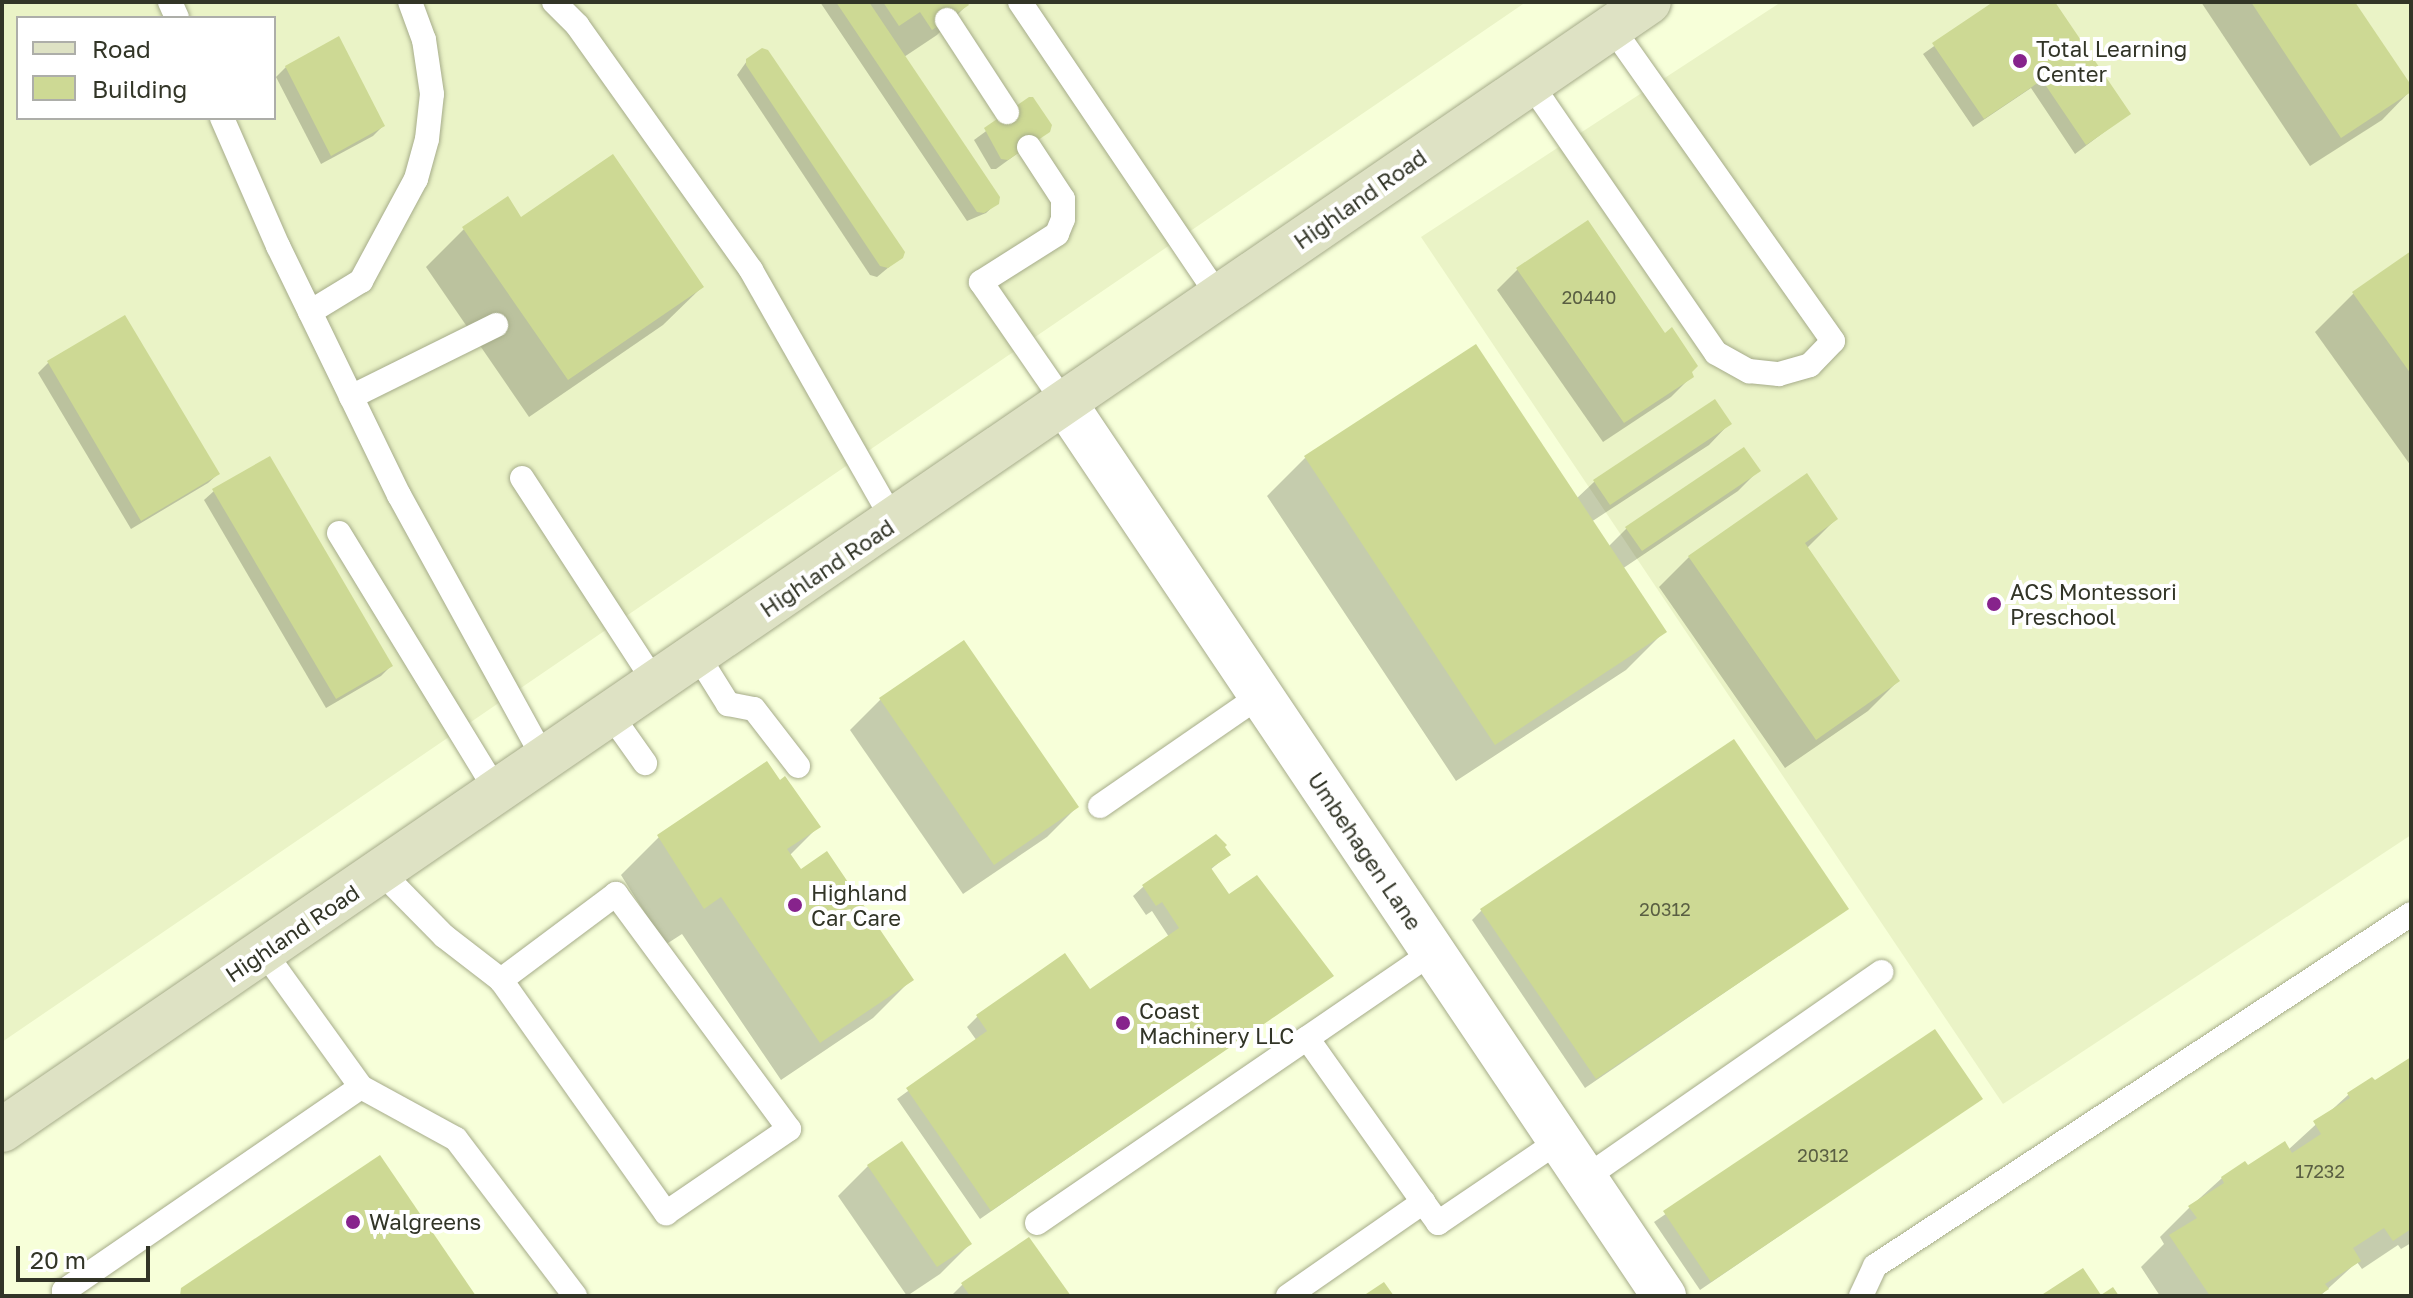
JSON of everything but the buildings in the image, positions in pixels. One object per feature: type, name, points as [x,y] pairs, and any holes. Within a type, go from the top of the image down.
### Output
[{"type":"main road","name":"Highland Road","points":[[2,1130],[1066,405],[1426,152],[1649,2]]},
{"type":"street","name":"Umbehagen Lane","points":[[1066,405],[1664,1296]]},
{"type":"lane","points":[[310,312],[361,281],[416,179],[427,139],[432,94],[424,40],[410,2]]},
{"type":"lane","points":[[554,2],[577,25],[751,270],[894,522]]},
{"type":"lane","points":[[1020,2],[1220,299]]},
{"type":"lane","points":[[947,20],[1007,112]]},
{"type":"lane","points":[[1531,84],[1716,353],[1749,371],[1779,374],[1810,365],[1833,341],[1612,28]]},
{"type":"lane","points":[[223,120],[310,312],[399,495],[545,761]]},
{"type":"lane","points":[[1029,147],[1063,199],[1063,219],[1057,234],[981,282],[1066,405]]},
{"type":"lane","points":[[351,397],[496,325]]},
{"type":"lane","points":[[522,478],[656,684]]},
{"type":"lane","points":[[339,533],[498,793]]},
{"type":"lane","points":[[698,656],[728,704],[754,709],[798,766]]},
{"type":"lane","points":[[1100,806],[1261,695]]},
{"type":"lane","points":[[611,715],[645,763]]},
{"type":"lane","points":[[381,872],[444,936],[501,980],[666,1213],[789,1129],[616,894],[501,980]]},
{"type":"lane","points":[[1861,1296],[1875,1266],[2411,914]]},
{"type":"lane","points":[[264,952],[361,1087],[456,1139],[575,1296]]},
{"type":"lane","points":[[1037,1223],[1433,952]]},
{"type":"lane","points":[[1585,1178],[1881,972]]},
{"type":"lane","points":[[1307,1038],[1438,1223],[1560,1140]]},
{"type":"lane","points":[[67,1296],[64,1291],[361,1087]]},
{"type":"lane","points":[[1288,1296],[1423,1202]]},
{"type":"shaded area","points":[[2,2],[1526,2],[2,1042]]},
{"type":"shaded area","name":"ACS Montessori Preschool","points":[[1781,2],[2411,2],[2411,835],[2003,1104],[1421,237]]},
{"type":"place","name":"Total Learning Center","points":[[2020,61]]},
{"type":"place","name":"ACS Montessori Preschool","points":[[1994,604]]},
{"type":"place","name":"Highland Car Care","points":[[795,905]]},
{"type":"place","name":"Coast Machinery LLC","points":[[1123,1023]]},
{"type":"place","name":"Walgreens","points":[[353,1222]]}]
